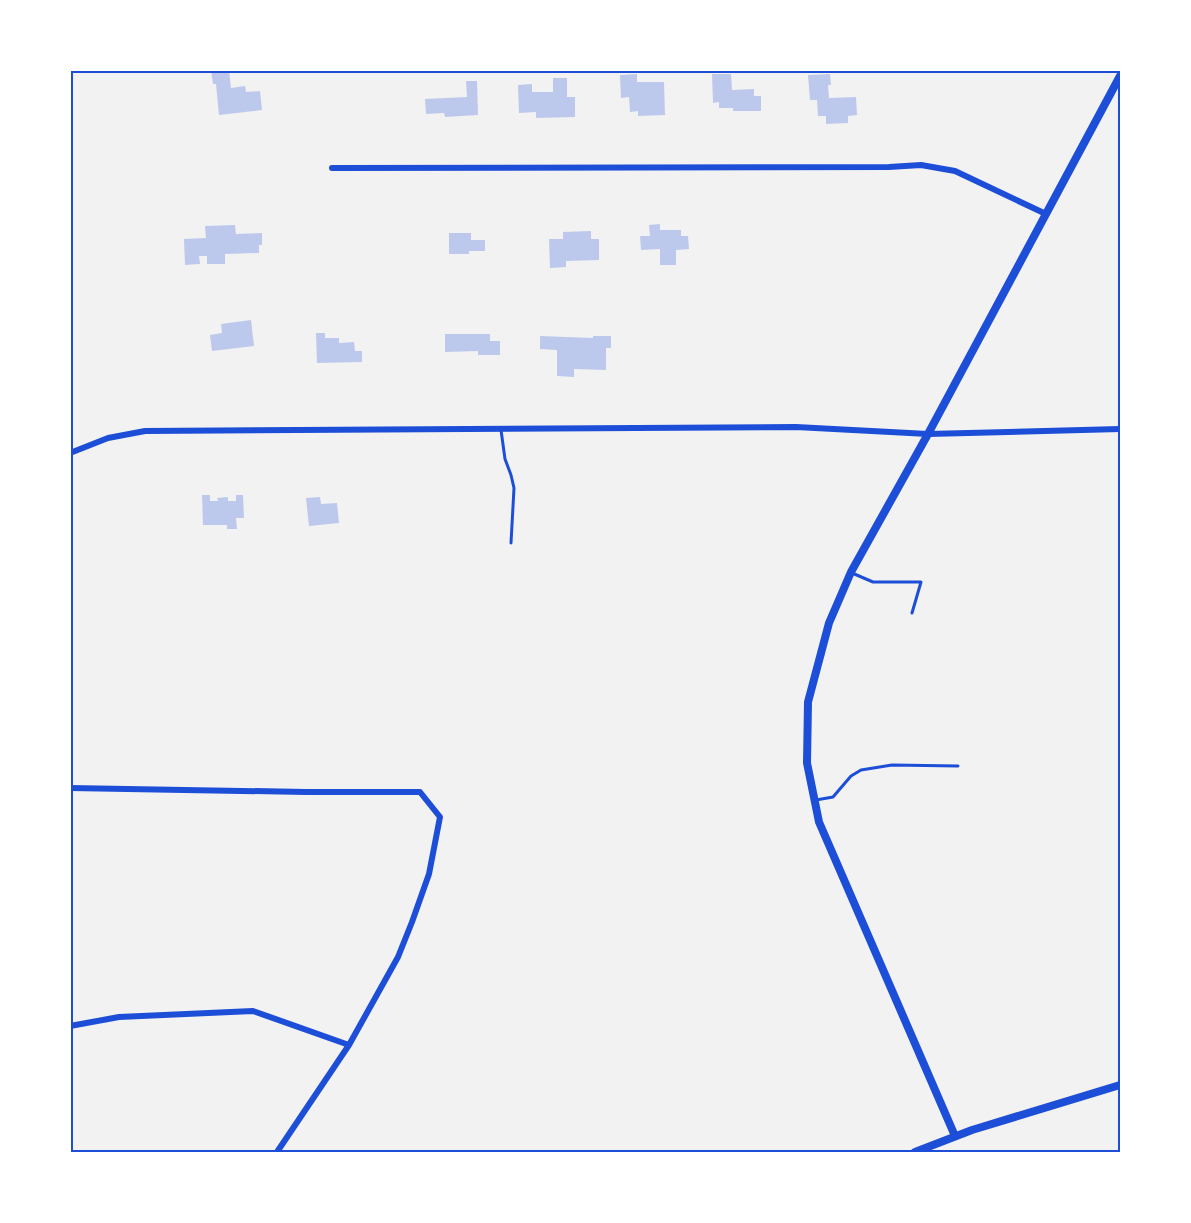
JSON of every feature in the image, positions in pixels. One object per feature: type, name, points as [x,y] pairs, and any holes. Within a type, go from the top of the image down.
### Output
[{"type":"street","points":[[955,1136],[819,822],[807,763],[808,702],[829,623],[851,572],[928,434],[1120,76]]},
{"type":"street","points":[[332,168],[889,167],[921,165],[955,171],[1046,214]]},
{"type":"street","points":[[70,453],[108,438],[145,431],[796,427],[928,434],[1120,429]]},
{"type":"street","points":[[70,788],[420,792],[440,817],[429,874],[398,957],[349,1046],[277,1152]]},
{"type":"street","points":[[70,1026],[119,1017],[253,1011],[349,1046]]},
{"type":"street","points":[[915,1152],[955,1136],[1120,1085]]},
{"type":"lane","points":[[501,429],[505,459],[514,488],[511,543]]},
{"type":"lane","points":[[851,572],[873,582],[921,582],[912,612]]},
{"type":"lane","points":[[814,801],[833,797],[850,776],[861,770],[892,765],[958,766]]},
{"type":"building","points":[[211,70],[229,70],[231,88],[245,86],[246,92],[260,91],[262,110],[219,115],[216,84],[213,84]]},
{"type":"building","points":[[637,74],[637,82],[664,82],[665,115],[638,116],[638,111],[630,112],[629,97],[621,98],[620,75]]},
{"type":"building","points":[[712,74],[731,74],[732,90],[754,89],[754,96],[761,96],[761,111],[733,111],[733,108],[719,108],[719,102],[713,103]]},
{"type":"building","points":[[830,74],[829,98],[856,97],[857,115],[848,116],[848,123],[826,124],[826,116],[818,116],[817,100],[810,100],[808,75]]},
{"type":"building","points":[[553,78],[567,78],[567,97],[575,97],[575,117],[536,118],[536,112],[519,113],[518,85],[532,84],[532,92],[553,92]]},
{"type":"building","points":[[466,81],[477,81],[478,115],[445,117],[444,113],[426,114],[425,99],[467,97]]},
{"type":"building","points":[[660,224],[660,230],[681,230],[681,236],[688,236],[689,249],[676,250],[676,265],[660,265],[660,249],[641,250],[640,236],[650,236],[649,225]]},
{"type":"building","points":[[235,225],[236,234],[262,233],[259,253],[225,254],[225,264],[207,264],[207,256],[199,256],[200,264],[185,265],[184,239],[206,238],[205,226]]},
{"type":"building","points":[[591,231],[591,239],[599,239],[599,260],[566,261],[566,267],[550,268],[549,239],[563,239],[563,232]]},
{"type":"building","points":[[449,233],[471,233],[471,240],[485,240],[485,251],[449,254]]},
{"type":"building","points":[[251,320],[254,346],[212,351],[210,335],[222,333],[221,324]]},
{"type":"building","points":[[316,333],[325,333],[325,338],[339,338],[339,343],[354,342],[355,351],[362,351],[362,362],[317,363]]},
{"type":"building","points":[[445,334],[490,334],[490,341],[500,341],[500,355],[478,355],[478,351],[445,352]]},
{"type":"building","points":[[540,336],[593,338],[593,336],[611,336],[611,348],[606,348],[606,370],[574,369],[574,377],[557,376],[557,350],[540,349]]},
{"type":"building","points":[[202,495],[210,495],[210,501],[228,497],[228,501],[236,501],[236,495],[243,495],[244,518],[236,518],[237,529],[227,529],[227,525],[203,525]]},
{"type":"building","points":[[320,497],[321,504],[337,503],[339,523],[309,526],[306,498]]}]
